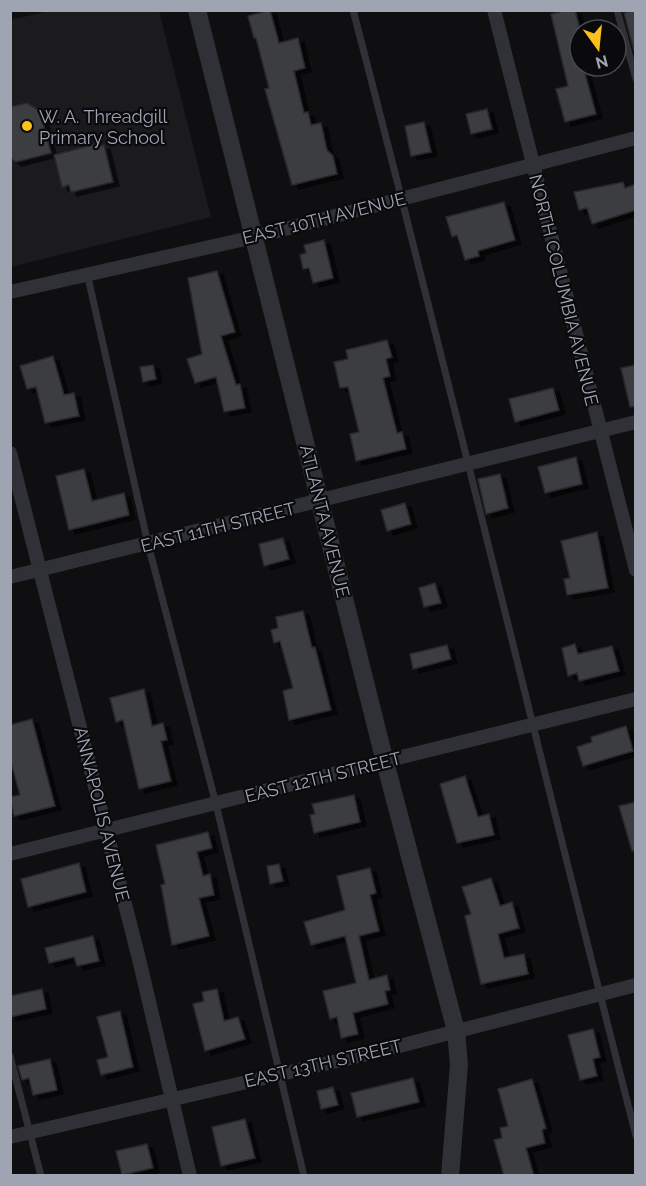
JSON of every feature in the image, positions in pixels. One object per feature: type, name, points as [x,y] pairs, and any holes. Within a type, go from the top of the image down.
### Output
[{"type":"street","name":"ATLANTA AVENUE","points":[[197,10],[456,1031],[459,1065],[450,1176]]},
{"type":"street","name":"NORTH COLUMBIA AVENUE","points":[[494,10],[531,166],[636,570]]},
{"type":"street","name":"EAST 10TH AVENUE","points":[[10,292],[254,237],[636,138]]},
{"type":"street","name":"EAST 11TH STREET","points":[[10,578],[636,422]]},
{"type":"street","name":"ANNAPOLIS AVENUE","points":[[10,453],[107,831],[190,1176]]},
{"type":"street","name":"EAST 12TH STREET","points":[[10,854],[636,699]]},
{"type":"street","name":"EAST 13TH STREET","points":[[10,1137],[173,1100],[636,985]]},
{"type":"lane","points":[[353,10],[402,197],[531,725],[636,1136]]},
{"type":"lane","points":[[617,10],[636,79]]},
{"type":"lane","points":[[87,273],[148,544],[216,804],[304,1176]]},
{"type":"lane","points":[[10,1056],[41,1176]]},
{"type":"shaded area","points":[[48,11],[159,11],[211,217],[11,267],[11,20]]},
{"type":"building","points":[[270,10],[279,43],[298,38],[305,68],[294,71],[304,113],[308,112],[311,125],[321,123],[327,150],[333,156],[337,174],[292,185],[265,89],[269,88],[256,38],[254,38],[248,16]]},
{"type":"building","points":[[575,10],[577,18],[568,18],[568,78],[586,78],[596,114],[565,122],[556,89],[568,86],[551,14]]},
{"type":"building","points":[[636,10],[634,51],[628,28],[628,18],[625,18],[624,13]]},
{"type":"building","name":"W. A. Threadgill Primary School","points":[[27,103],[40,111],[51,153],[16,162],[10,158],[10,107]]},
{"type":"building","points":[[487,109],[492,129],[471,134],[466,114]]},
{"type":"building","points":[[424,122],[431,152],[411,156],[405,126]]},
{"type":"building","points":[[96,144],[96,147],[104,145],[113,182],[71,192],[69,185],[62,187],[54,155]]},
{"type":"building","points":[[623,182],[625,188],[636,184],[636,210],[592,224],[587,208],[579,210],[574,192]]},
{"type":"building","points":[[504,202],[515,240],[478,251],[479,256],[465,260],[457,235],[452,237],[446,217]]},
{"type":"building","points":[[324,240],[333,278],[313,283],[309,268],[303,269],[300,255],[306,253],[304,245]]},
{"type":"building","points":[[217,271],[235,332],[221,336],[236,385],[240,384],[245,408],[224,412],[216,377],[195,383],[187,359],[202,354],[188,278]]},
{"type":"building","points":[[387,340],[392,357],[386,359],[390,376],[383,378],[397,433],[402,432],[406,449],[356,461],[350,434],[359,432],[348,387],[340,388],[334,362],[348,359],[346,350]]},
{"type":"building","points":[[53,356],[64,395],[74,393],[79,416],[45,423],[36,387],[27,389],[20,366]]},
{"type":"building","points":[[153,365],[156,379],[143,382],[140,367]]},
{"type":"building","points":[[636,365],[636,406],[630,407],[621,368]]},
{"type":"building","points":[[553,388],[559,410],[515,422],[509,399]]},
{"type":"building","points":[[576,457],[582,484],[545,493],[538,467]]},
{"type":"building","points":[[84,469],[92,501],[124,493],[129,515],[69,530],[56,476]]},
{"type":"building","points":[[500,474],[508,508],[486,514],[478,479]]},
{"type":"building","points":[[405,503],[411,524],[387,531],[381,510]]},
{"type":"building","points":[[597,532],[608,588],[567,595],[564,579],[570,578],[561,541]]},
{"type":"building","points":[[283,538],[289,559],[264,566],[259,544]]},
{"type":"building","points":[[435,583],[441,603],[424,607],[419,588]]},
{"type":"building","points":[[303,611],[331,710],[289,720],[283,691],[293,688],[280,641],[274,643],[271,630],[278,628],[276,617]]},
{"type":"building","points":[[575,644],[578,654],[612,646],[619,671],[579,681],[577,673],[568,676],[562,648]]},
{"type":"building","points":[[447,645],[451,659],[413,669],[410,654]]},
{"type":"building","points":[[144,689],[152,726],[163,723],[167,740],[161,741],[171,781],[139,789],[123,720],[116,722],[110,698]]},
{"type":"building","points":[[32,719],[55,806],[14,816],[10,797],[20,795],[10,759],[10,725]]},
{"type":"building","points":[[626,726],[633,751],[583,766],[577,747],[592,742],[591,737]]},
{"type":"building","points":[[465,776],[478,817],[489,814],[494,835],[457,843],[440,784]]},
{"type":"building","points":[[354,795],[360,822],[314,833],[310,815],[315,814],[312,804]]},
{"type":"building","points":[[636,802],[636,851],[632,851],[619,806]]},
{"type":"building","points":[[208,832],[212,848],[197,852],[203,876],[210,874],[214,895],[199,898],[209,936],[172,945],[161,885],[165,884],[156,845]]},
{"type":"building","points":[[79,863],[86,892],[28,907],[21,879]]},
{"type":"building","points":[[279,864],[283,881],[270,884],[267,866]]},
{"type":"building","points":[[370,868],[376,893],[370,895],[379,931],[359,936],[369,980],[387,975],[390,990],[385,991],[388,1004],[353,1013],[358,1034],[341,1038],[337,1017],[330,1019],[323,991],[356,983],[345,936],[311,945],[304,922],[345,910],[337,876]]},
{"type":"building","points":[[491,878],[500,906],[512,902],[519,928],[498,934],[504,958],[524,954],[528,974],[481,984],[465,916],[471,914],[462,887]]},
{"type":"building","points":[[93,936],[99,961],[77,966],[74,957],[49,963],[45,948]]},
{"type":"building","points":[[42,989],[46,1009],[10,1017],[10,996]]},
{"type":"building","points":[[217,989],[224,1021],[238,1017],[245,1039],[205,1051],[193,1004],[204,1001],[202,992]]},
{"type":"building","points":[[120,1011],[133,1067],[101,1075],[97,1060],[108,1057],[97,1017]]},
{"type":"building","points":[[593,1029],[600,1057],[593,1059],[597,1076],[580,1080],[568,1035]]},
{"type":"building","points":[[50,1059],[57,1090],[33,1095],[29,1078],[22,1080],[18,1066]]},
{"type":"building","points":[[413,1078],[419,1102],[357,1117],[351,1093]]},
{"type":"building","points":[[532,1079],[546,1128],[542,1130],[545,1143],[526,1148],[534,1176],[504,1176],[494,1140],[502,1138],[500,1128],[508,1126],[498,1089]]},
{"type":"building","points":[[333,1087],[338,1105],[321,1109],[317,1091]]},
{"type":"building","points":[[245,1119],[255,1158],[221,1166],[212,1127]]},
{"type":"building","points":[[147,1144],[153,1168],[122,1175],[116,1151]]},
{"type":"place","name":"W. A. Threadgill Primary School","points":[[27,126]]}]
